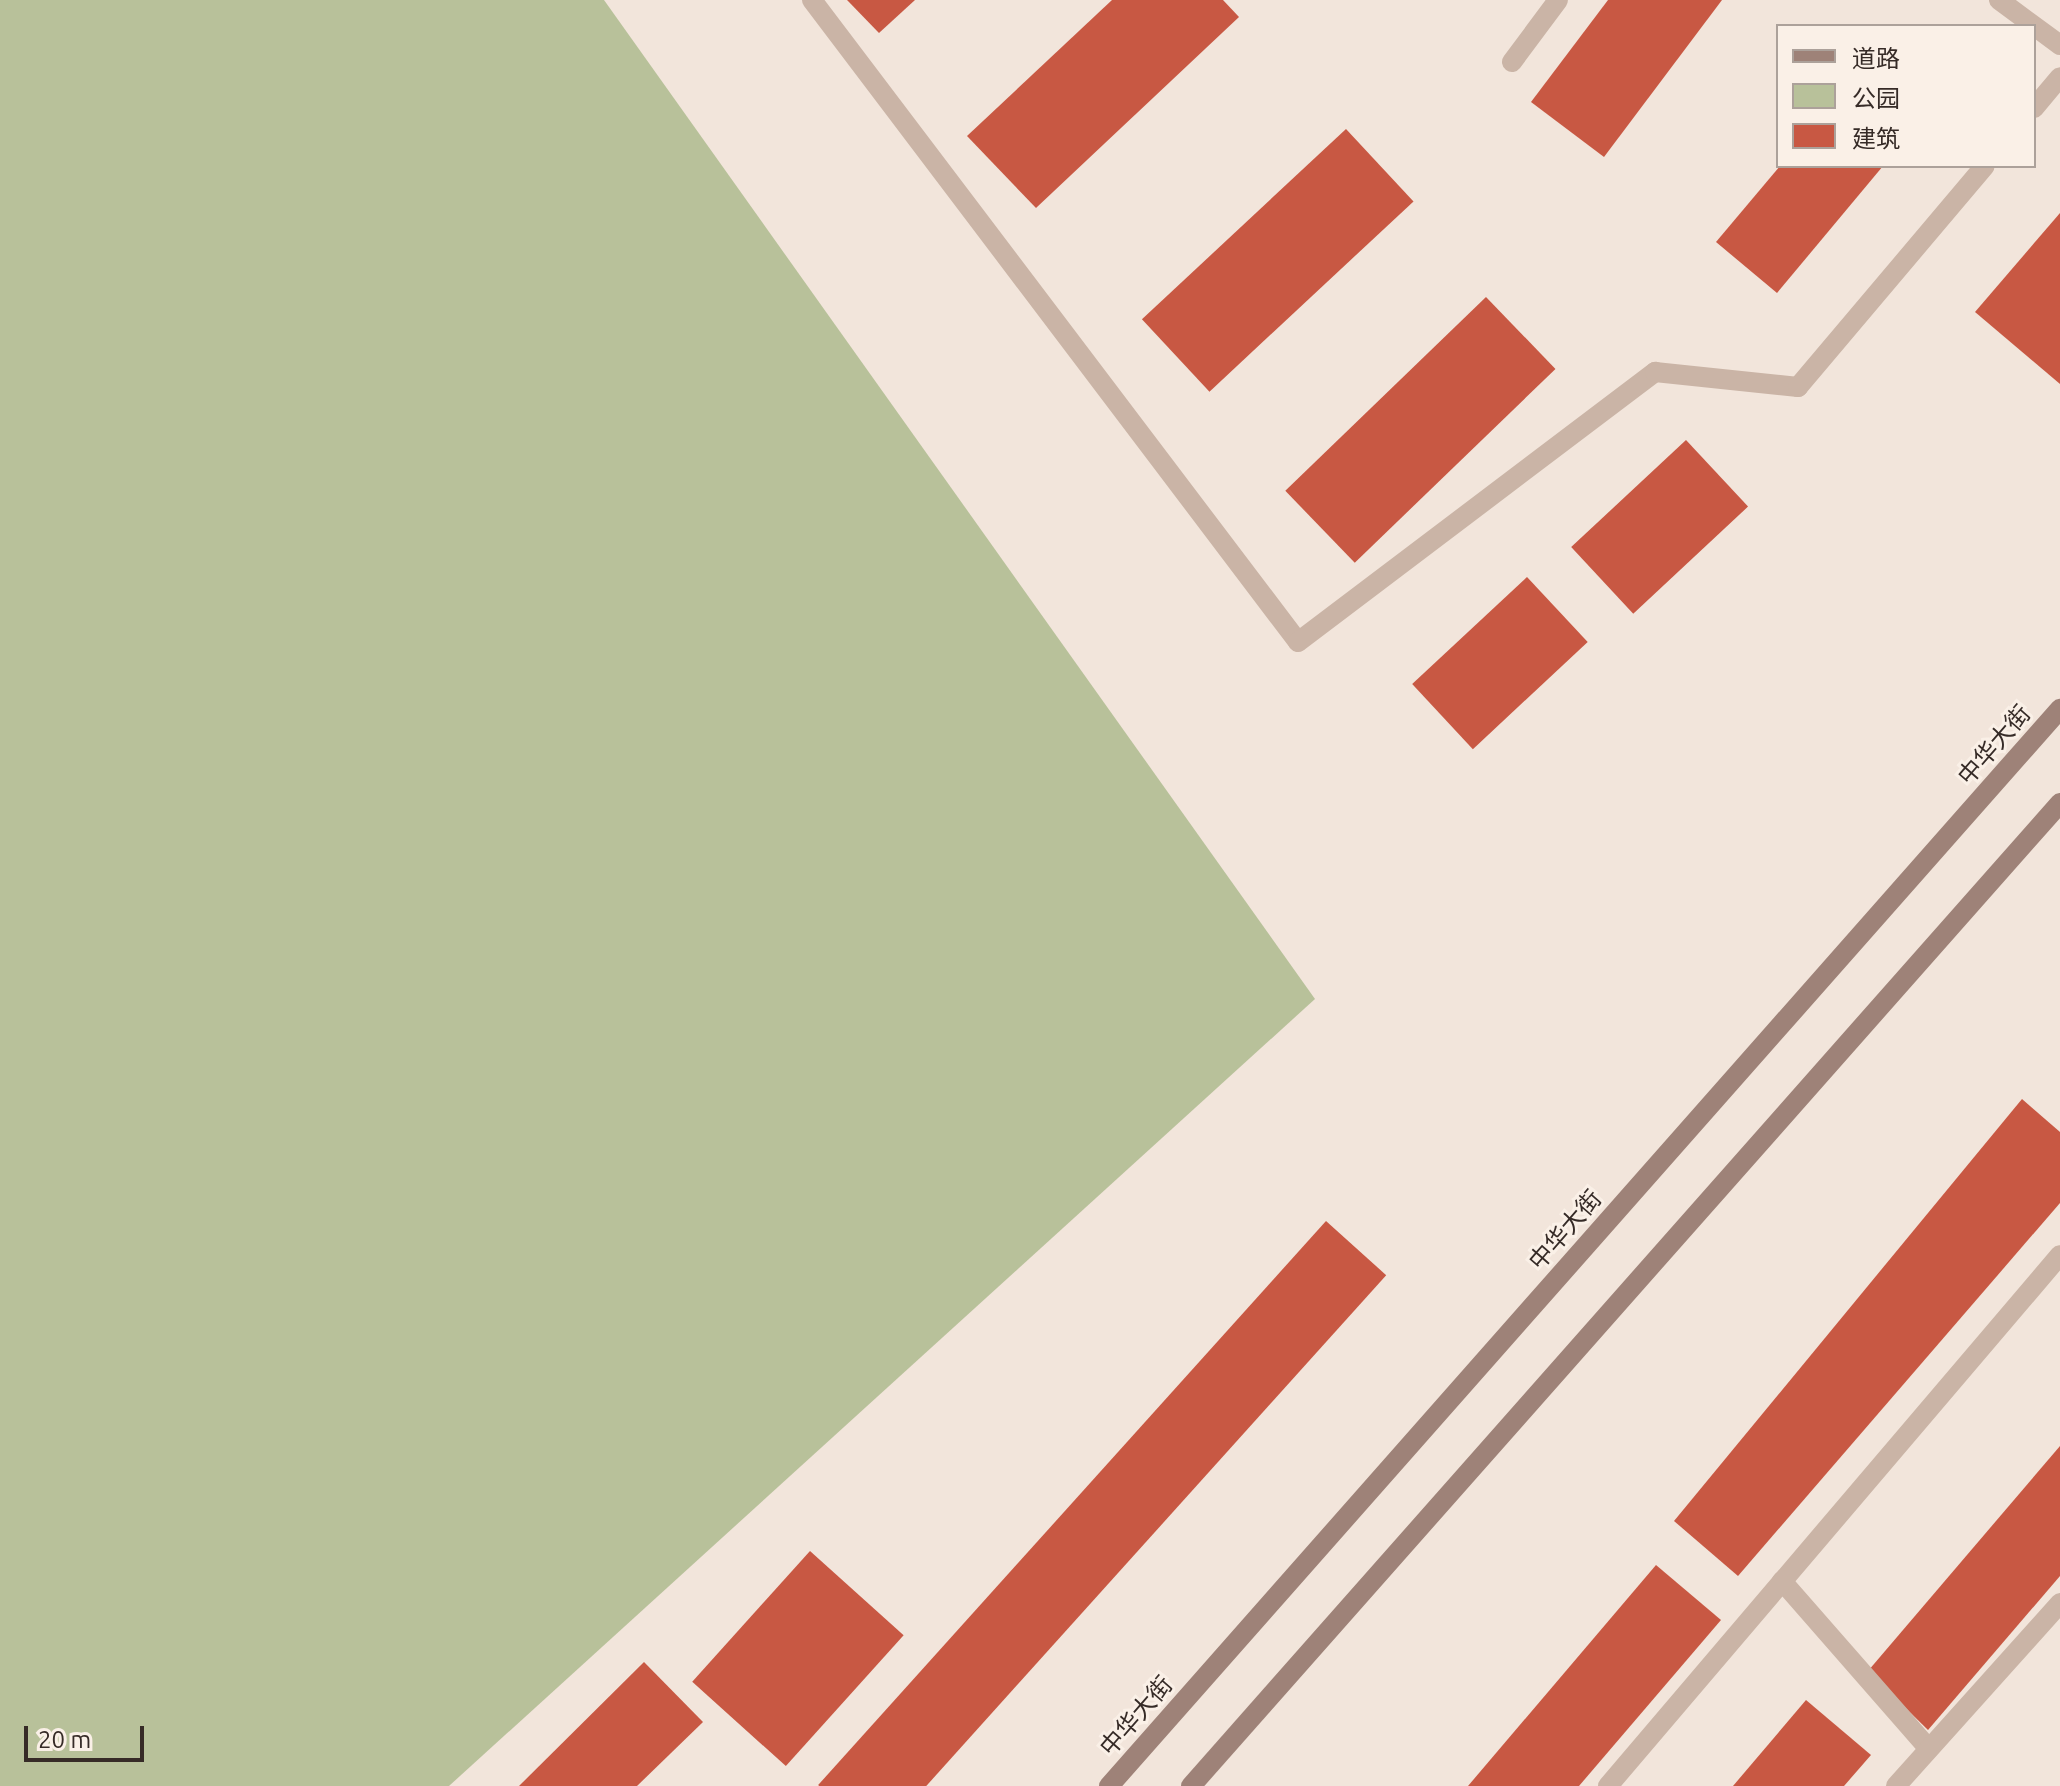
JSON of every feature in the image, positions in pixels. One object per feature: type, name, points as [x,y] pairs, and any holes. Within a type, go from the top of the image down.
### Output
[{"type":"main road","name":"中华大街","points":[[1109,1786],[2060,709]]},
{"type":"main road","points":[[1191,1786],[2060,803]]},
{"type":"street","points":[[812,0],[1298,642],[1655,372],[1798,387],[1983,168]]},
{"type":"street","points":[[1512,62],[1558,0]]},
{"type":"street","points":[[1999,0],[2032,24]]},
{"type":"street","points":[[2036,27],[2060,45]]},
{"type":"street","points":[[2036,106],[2060,77]]},
{"type":"street","points":[[1608,1786],[2060,1255]]},
{"type":"street","points":[[1782,1581],[1929,1749]]},
{"type":"street","points":[[1896,1786],[2060,1603]]},
{"type":"green space","points":[[0,0],[604,0],[1315,999],[449,1786],[0,1786]]},
{"type":"building","points":[[847,0],[915,0],[879,33]]},
{"type":"building","points":[[1112,0],[1223,0],[1239,17],[1036,208],[967,136]]},
{"type":"building","points":[[1608,0],[1722,0],[1604,157],[1531,102]]},
{"type":"building","points":[[1346,129],[1414,201],[1209,392],[1142,319]]},
{"type":"building","points":[[1778,168],[1881,168],[1777,293],[1716,242]]},
{"type":"building","points":[[2060,213],[2060,384],[1975,312]]},
{"type":"building","points":[[1486,297],[1555,369],[1355,563],[1285,491]]},
{"type":"building","points":[[1686,440],[1748,507],[1633,614],[1571,547]]},
{"type":"building","points":[[1527,577],[1588,642],[1473,749],[1412,684]]},
{"type":"building","points":[[2022,1099],[2060,1132],[2060,1203],[1738,1576],[1674,1521]]},
{"type":"building","points":[[1326,1221],[1386,1275],[926,1786],[818,1785]]},
{"type":"building","points":[[2060,1446],[2060,1576],[1928,1730],[1868,1671]]},
{"type":"building","points":[[810,1551],[904,1635],[786,1766],[692,1682]]},
{"type":"building","points":[[1656,1565],[1721,1620],[1579,1786],[1468,1786]]},
{"type":"building","points":[[644,1662],[703,1722],[637,1786],[519,1786]]},
{"type":"building","points":[[1806,1700],[1871,1755],[1844,1786],[1733,1786]]}]
